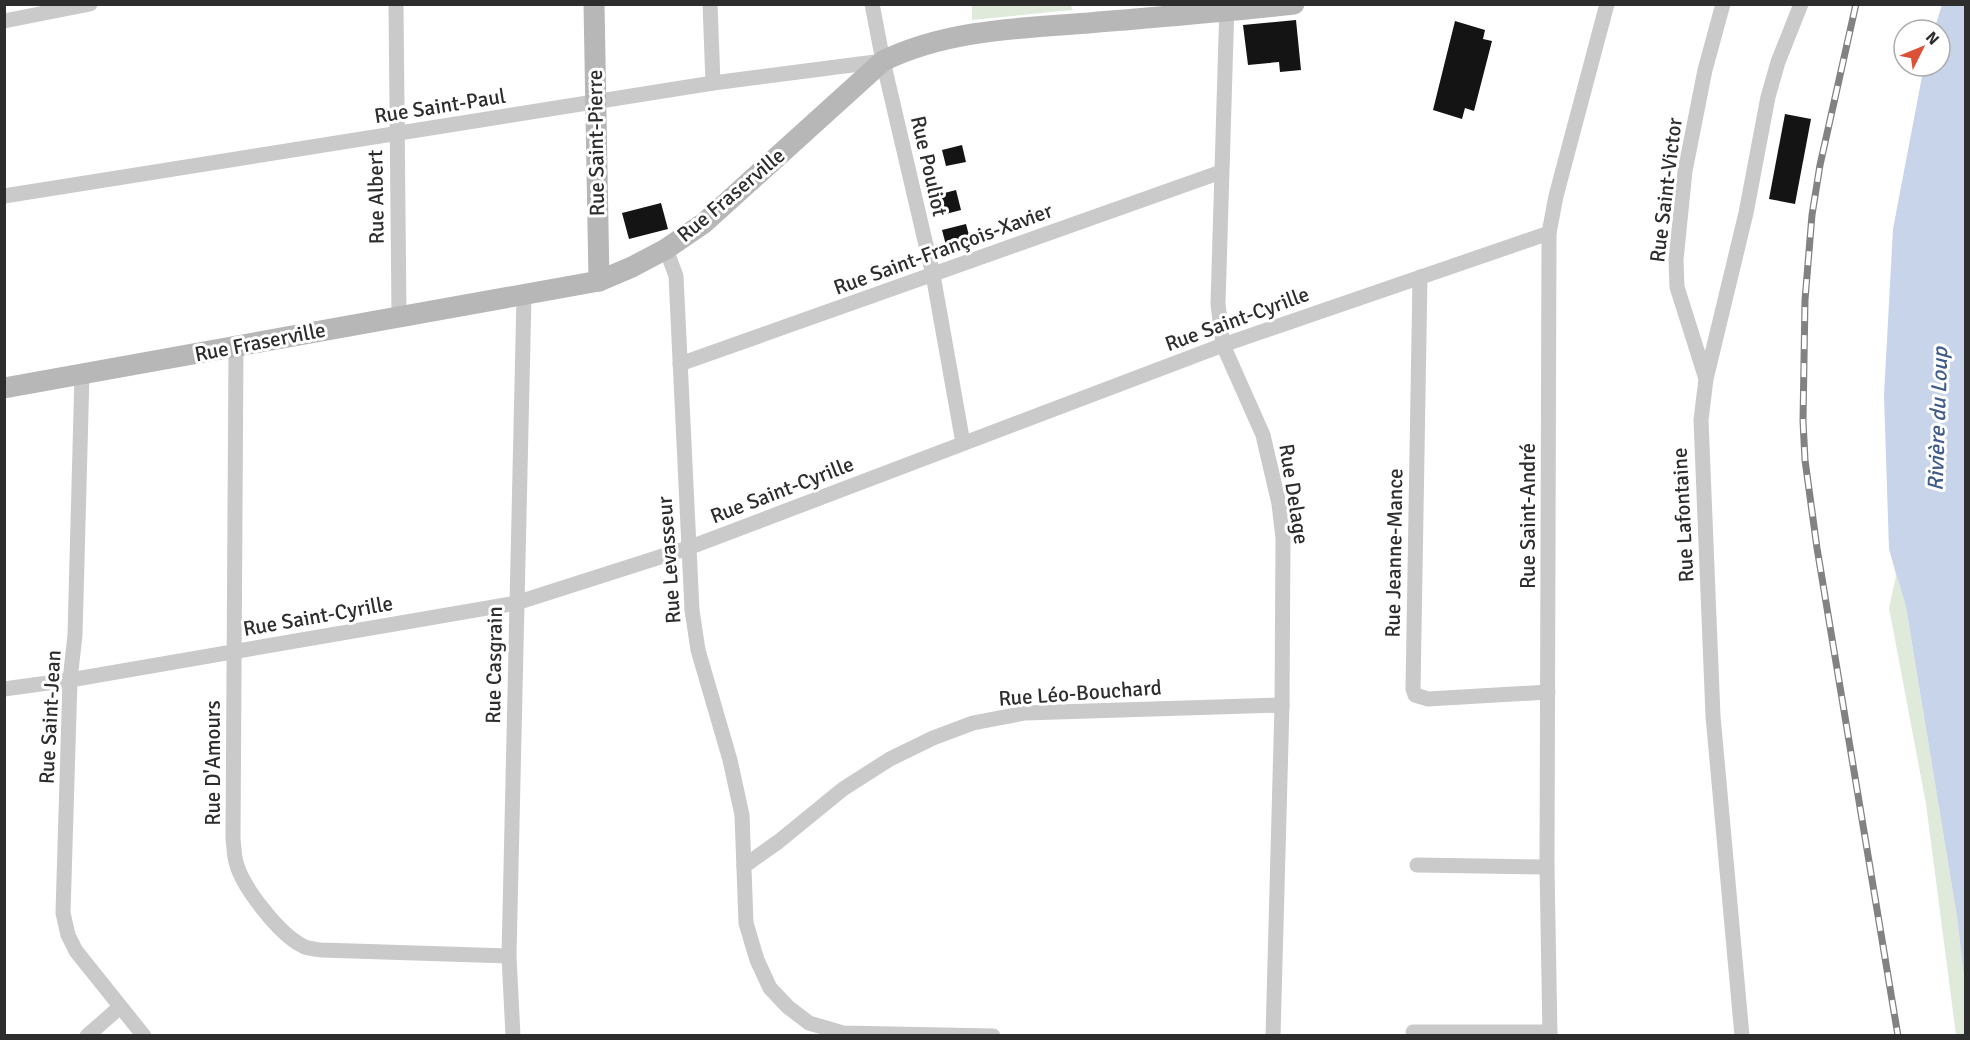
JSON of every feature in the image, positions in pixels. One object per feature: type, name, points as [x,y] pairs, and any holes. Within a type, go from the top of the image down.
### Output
[{"type":"main road","name":"Rue Saint-Pierre","points":[[594,4],[599,281]]},
{"type":"main road","name":"Rue Fraserville","points":[[4,388],[599,281],[666,249],[704,224],[883,60],[917,46],[968,34],[1020,28],[1227,8],[1294,4]]},
{"type":"street","points":[[4,21],[90,4]]},
{"type":"street","name":"Rue Albert","points":[[396,4],[399,316]]},
{"type":"street","points":[[711,4],[713,82]]},
{"type":"street","name":"Rue Pouliot","points":[[872,4],[933,275],[963,443]]},
{"type":"street","name":"Rue Saint-André","points":[[1550,1034],[1547,867],[1549,233],[1556,196],[1607,4]]},
{"type":"street","name":"Rue Saint-Victor","points":[[1706,379],[1677,287],[1676,260],[1685,171],[1706,70],[1723,4]]},
{"type":"street","name":"Rue Lafontaine","points":[[1742,1035],[1713,716],[1700,445],[1701,420],[1706,379],[1746,213],[1768,98],[1782,51],[1801,4]]},
{"type":"street","name":"Rue Delage","points":[[1227,8],[1218,304],[1223,345],[1263,435],[1279,504],[1283,538],[1282,705],[1273,1035]]},
{"type":"street","name":"Rue Saint-Paul","points":[[4,196],[713,82],[883,60]]},
{"type":"street","name":"Rue Saint-François-Xavier","points":[[680,364],[1221,172]]},
{"type":"street","name":"Rue Saint-Cyrille","points":[[4,689],[70,680],[516,603],[688,548],[1223,345],[1549,233]]},
{"type":"street","name":"Rue Levasseur","points":[[666,249],[676,276],[692,610],[698,650],[730,760],[742,815],[746,923],[757,960],[770,988],[788,1007],[809,1023],[843,1033],[993,1035]]},
{"type":"street","name":"Rue Jeanne-Mance","points":[[1420,277],[1413,689],[1415,695],[1428,699],[1548,692]]},
{"type":"street","name":"Rue Casgrain","points":[[513,1035],[509,956],[524,296]]},
{"type":"street","name":"Rue D'Amours","points":[[236,347],[234,838],[235,861],[243,880],[258,903],[295,942],[306,948],[509,956]]},
{"type":"street","name":"Rue Saint-Jean","points":[[82,374],[75,635],[70,680],[63,913],[68,935],[76,951],[144,1035]]},
{"type":"street","name":"Rue Léo-Bouchard","points":[[744,866],[778,842],[843,789],[890,759],[933,738],[973,723],[1024,713],[1282,705]]},
{"type":"street","points":[[1417,865],[1547,867]]},
{"type":"street","points":[[87,1035],[120,1007]]},
{"type":"street","points":[[1413,1032],[1550,1034]]},
{"type":"green space","points":[[972,5],[1071,5],[1072,10],[972,20]]},
{"type":"green space","points":[[1889,549],[1906,607],[1957,917],[1965,986],[1965,1035],[1956,1035],[1926,804],[1889,608],[1896,576]]},
{"type":"water","name":"Rivière du Loup","points":[[1942,5],[1966,5],[1965,986],[1957,917],[1906,607],[1889,549],[1884,395],[1893,229],[1922,78],[1952,78],[1952,18],[1938,18]]},
{"type":"building","points":[[1296,20],[1301,70],[1280,72],[1279,62],[1248,65],[1243,25]]},
{"type":"building","points":[[1455,21],[1485,30],[1483,39],[1492,41],[1474,111],[1465,108],[1462,119],[1433,110]]},
{"type":"building","points":[[1785,114],[1811,119],[1795,204],[1769,199]]},
{"type":"building","points":[[962,145],[966,162],[946,166],[942,150]]},
{"type":"building","points":[[956,190],[961,210],[942,215],[937,195]]},
{"type":"building","points":[[661,203],[668,229],[629,239],[622,213]]},
{"type":"building","points":[[966,224],[971,243],[947,249],[942,230]]},
{"type":"railway","points":[[1856,4],[1820,165],[1812,215],[1805,300],[1803,421],[1805,460],[1817,548],[1898,1036]]}]
